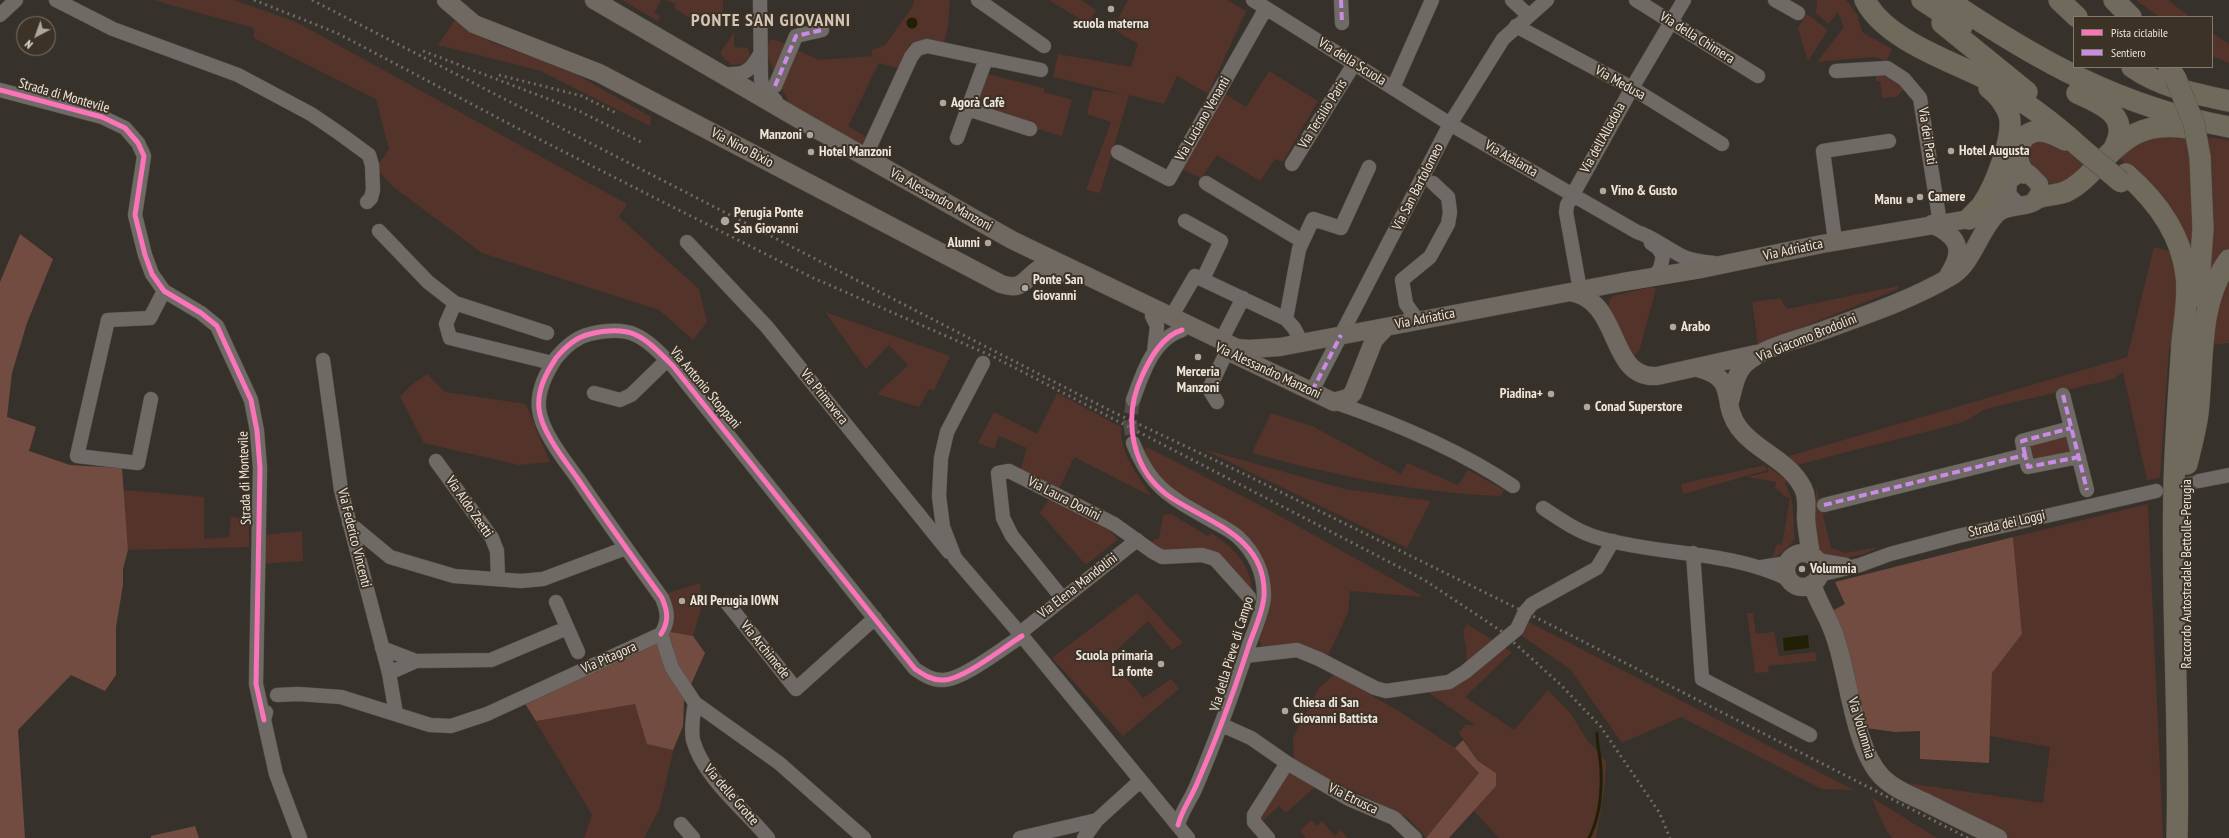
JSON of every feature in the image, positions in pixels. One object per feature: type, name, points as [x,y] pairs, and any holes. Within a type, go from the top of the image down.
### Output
[{"type":"highway","points":[[1865,0],[1868,7],[1883,22],[1900,35],[1986,80],[2086,145]]},
{"type":"highway","points":[[1920,0],[1936,17],[2124,178],[2150,211],[2169,240],[2179,275],[2196,313]]},
{"type":"highway","points":[[1920,0],[2032,69],[2109,110],[2120,124],[2117,142],[2112,150]]},
{"type":"highway","points":[[1948,0],[2035,55],[2080,79],[2133,102],[2193,121],[2229,127]]},
{"type":"highway","points":[[1970,0],[2041,44],[2073,61]]},
{"type":"highway","points":[[2060,0],[2076,16]]},
{"type":"highway","points":[[2114,0],[2130,16]]},
{"type":"highway","points":[[1959,67],[1992,90],[2002,102],[2009,116],[2010,131],[2006,152],[1986,198],[1969,219]]},
{"type":"highway","points":[[2086,68],[2158,97],[2193,108],[2229,115]]},
{"type":"highway","points":[[2134,68],[2162,84],[2229,101]]},
{"type":"highway","points":[[2172,73],[2192,118],[2200,157],[2203,230],[2196,313]]},
{"type":"highway","points":[[2086,145],[2055,134],[2041,131],[2034,132],[2019,145],[2016,152],[2017,161],[2034,185],[2064,192],[2076,186],[2112,150],[2135,134],[2155,126],[2167,125],[2229,134]]},
{"type":"highway","points":[[2196,313],[2214,289],[2229,260]]},
{"type":"highway","name":"Raccordo Autostradale Bettolle-Perugia","points":[[2189,838],[2181,607],[2184,514],[2181,456],[2196,313]]},
{"type":"highway","points":[[2177,838],[2181,607]]},
{"type":"main road","name":"Via Nino Bixio","points":[[446,0],[474,24],[599,73],[1001,284],[1015,288],[1019,286],[1036,264]]},
{"type":"main road","name":"Via Alessandro Manzoni","points":[[594,0],[720,74],[1012,240],[1177,324],[1224,346],[1274,374],[1334,402],[1348,398],[1355,401]]},
{"type":"main road","name":"Via Adriatica","points":[[1280,347],[1735,262],[1835,241],[1969,219],[1986,212],[2006,191],[2011,178],[2034,185]]},
{"type":"main road","name":"Via Giacomo Brodolini","points":[[1729,405],[1738,374],[1746,364],[1762,352],[1843,323],[1943,280],[1957,272],[1970,257],[1996,215],[2008,206],[2031,204],[2034,185]]},
{"type":"main road","points":[[2006,191],[2010,200],[2017,205]]},
{"type":"main road","points":[[1936,224],[1946,230],[1958,246],[1956,263],[1943,280]]},
{"type":"main road","points":[[1012,240],[1036,264],[1063,265]]},
{"type":"main road","name":"Via Alessandro Manzoni","points":[[1036,264],[1064,274],[1152,316],[1177,324]]},
{"type":"main road","points":[[1604,316],[1602,304],[1604,297],[1610,289],[1623,282]]},
{"type":"main road","points":[[1575,291],[1587,297],[1604,316],[1627,362],[1636,371],[1652,376],[1698,368],[1762,352]]},
{"type":"main road","points":[[1355,401],[1366,361],[1374,340],[1386,327]]},
{"type":"main road","points":[[1341,335],[1356,340],[1364,351],[1366,361]]},
{"type":"main road","name":"Via Alessandro Manzoni","points":[[1224,346],[1249,349],[1280,347]]},
{"type":"main road","points":[[1274,374],[1270,358],[1273,352],[1280,347]]},
{"type":"main road","points":[[1698,368],[1713,372],[1723,380],[1732,417],[1744,434],[1778,459],[1795,475],[1804,490],[1807,503],[1803,569]]},
{"type":"main road","name":"Via Volumnia","points":[[1803,569],[1828,620],[1840,653],[1866,753],[1882,777],[1895,786],[1998,838]]},
{"type":"street","points":[[0,15],[16,0]]},
{"type":"street","points":[[56,0],[113,29],[238,75],[311,114],[369,155],[372,170],[373,190],[371,198],[367,202]]},
{"type":"street","points":[[760,0],[760,54],[762,86],[770,95],[802,121]]},
{"type":"street","points":[[978,0],[1044,46]]},
{"type":"street","name":"Via della Scuola","points":[[1253,0],[1450,124]]},
{"type":"street","points":[[1341,0],[1342,23]]},
{"type":"street","points":[[1392,88],[1432,0]]},
{"type":"street","points":[[1512,0],[1528,15]]},
{"type":"street","name":"Via San Bartolomeo","points":[[1312,391],[1450,124],[1500,43],[1528,15],[1547,0]]},
{"type":"street","name":"Via della Chimera","points":[[1636,0],[1758,76]]},
{"type":"street","name":"Via dell'Allodola","points":[[1572,194],[1684,0]]},
{"type":"street","points":[[1775,0],[1798,13]]},
{"type":"street","name":"Via Luciano Venanti","points":[[1118,152],[1169,179],[1266,8]]},
{"type":"street","name":"Via Medusa","points":[[1516,26],[1632,88],[1722,144]]},
{"type":"street","points":[[775,86],[793,41],[822,30]]},
{"type":"street","points":[[865,157],[911,56],[917,49],[927,46],[1041,70]]},
{"type":"street","points":[[720,74],[742,74],[754,64],[760,54]]},
{"type":"street","points":[[957,138],[986,59]]},
{"type":"street","name":"Via Tersilio Paris","points":[[1292,164],[1354,64]]},
{"type":"street","name":"Via dei Prati","points":[[1836,71],[1887,68],[1904,79],[1917,94],[1922,105],[1936,224]]},
{"type":"street","name":"Strada di Montevile","points":[[0,90],[102,117],[125,128],[138,143],[144,156],[135,215],[150,268],[164,291],[201,313],[217,326],[251,400],[257,431],[260,468],[256,684],[276,774],[300,838]]},
{"type":"street","points":[[968,109],[1030,129]]},
{"type":"street","name":"Via Atalanta","points":[[1450,124],[1637,232],[1694,261],[1735,262]]},
{"type":"street","points":[[1835,241],[1823,151],[1889,141]]},
{"type":"street","points":[[1286,319],[1302,241],[1313,219],[1341,228],[1369,167]]},
{"type":"street","points":[[1206,183],[1302,241]]},
{"type":"street","points":[[1418,321],[1406,304],[1402,280],[1430,256],[1448,224],[1450,212],[1448,197],[1432,183]]},
{"type":"street","points":[[1572,194],[1567,205],[1566,212],[1575,291]]},
{"type":"street","points":[[1133,400],[1141,377],[1153,354],[1170,336],[1199,277],[1221,241],[1185,221]]},
{"type":"street","points":[[379,231],[428,282],[455,303],[547,333]]},
{"type":"street","name":"Via Atalanta","points":[[1637,232],[1662,252],[1662,262],[1653,277]]},
{"type":"street","name":"Via Primavera","points":[[687,242],[767,327],[955,558]]},
{"type":"street","points":[[1199,277],[1286,319],[1294,328],[1302,343]]},
{"type":"street","points":[[151,399],[138,463],[77,456],[108,320],[150,318],[164,291]]},
{"type":"street","name":"Via Alessandro Manzoni","points":[[1224,346],[1243,298]]},
{"type":"street","points":[[455,303],[446,324],[450,338],[552,364]]},
{"type":"street","points":[[1152,316],[1156,322],[1157,332],[1153,354]]},
{"type":"street","name":"Via Antonio Stoppani","points":[[661,634],[667,620],[667,610],[662,598],[566,463],[542,423],[539,409],[539,396],[542,385],[552,364],[572,342],[586,334],[620,330],[638,335],[667,360],[875,618],[915,670],[929,678],[944,680],[959,677],[1021,634]]},
{"type":"street","points":[[1218,402],[1209,389],[1224,346]]},
{"type":"street","name":"Via Federico Vincenti","points":[[323,360],[334,451],[349,523],[389,673],[396,714]]},
{"type":"street","points":[[594,393],[620,400],[631,395],[667,360]]},
{"type":"street","points":[[983,363],[947,432],[941,458],[939,496],[943,526],[955,558],[1021,634],[1188,838]]},
{"type":"street","points":[[2063,395],[2087,490]]},
{"type":"street","points":[[1355,401],[1469,458],[1496,474],[1512,486]]},
{"type":"street","points":[[2071,428],[2022,441],[2028,467],[2079,457]]},
{"type":"street","name":"Via della Pieve di Campo","points":[[1133,443],[1142,465],[1156,484],[1172,498],[1237,536],[1251,552],[1262,573],[1264,597],[1245,656],[1222,725],[1192,795],[1181,812],[1178,825]]},
{"type":"street","points":[[1824,505],[2025,455]]},
{"type":"street","name":"Via Aldo Zeetti","points":[[436,461],[492,538],[497,551],[498,578]]},
{"type":"street","name":"Via Laura Donini","points":[[1063,599],[1012,536],[1003,518],[998,473],[1009,471],[1114,524],[1162,556],[1202,555],[1215,559],[1249,597]]},
{"type":"street","points":[[2199,482],[2229,475]]},
{"type":"street","name":"Strada dei Loggi","points":[[1803,569],[1860,565],[1890,554],[1958,536],[2156,491]]},
{"type":"street","points":[[1543,508],[1577,530],[1613,541],[1693,553],[1761,567],[1803,569]]},
{"type":"street","points":[[349,523],[390,557]]},
{"type":"street","name":"Via Elena Mandolini","points":[[1021,634],[1137,540]]},
{"type":"street","points":[[1245,656],[1297,650],[1375,688],[1386,691],[1449,682],[1465,672],[1517,630],[1525,612],[1532,604],[1597,568],[1613,541]]},
{"type":"street","points":[[359,556],[365,554],[390,557],[454,576],[498,578],[522,581],[543,578],[626,548]]},
{"type":"street","points":[[1693,553],[1702,679],[1810,735]]},
{"type":"street","points":[[556,602],[578,652]]},
{"type":"street","name":"Via Archimede","points":[[727,603],[796,689],[875,618]]},
{"type":"street","points":[[382,648],[416,661],[491,660],[567,628]]},
{"type":"street","points":[[661,634],[672,668],[695,703],[779,763],[864,838]]},
{"type":"street","name":"Via Pitagora","points":[[277,695],[298,694],[341,697],[430,726],[451,726],[468,721],[661,634]]},
{"type":"street","points":[[389,673],[416,661]]},
{"type":"street","points":[[256,684],[277,695],[268,706],[264,720]]},
{"type":"street","name":"Via delle Grotte","points":[[695,703],[692,719],[693,740],[703,764],[716,782],[750,815],[768,838]]},
{"type":"street","name":"Via Etrusca","points":[[1222,725],[1251,738],[1287,764],[1349,799],[1394,818],[1415,838]]},
{"type":"street","points":[[1268,838],[1254,822],[1254,815],[1287,764]]},
{"type":"street","points":[[1084,838],[1096,820],[1140,781]]},
{"type":"street","points":[[1155,798],[1174,803],[1182,802],[1192,795]]},
{"type":"street","points":[[1020,838],[1096,820]]},
{"type":"street","points":[[681,824],[693,838]]},
{"type":"shaded area","points":[[153,0],[234,0],[296,22],[627,204],[619,217],[699,289],[707,322],[693,340],[659,310],[482,253],[392,186],[376,168],[389,149],[376,99],[254,38],[254,28]]},
{"type":"shaded area","points":[[622,0],[661,0],[654,13],[660,16],[658,21]]},
{"type":"shaded area","points":[[666,0],[723,0],[722,20],[698,13],[693,20],[674,8],[676,4]]},
{"type":"shaded area","points":[[914,0],[950,0],[948,25],[944,43],[910,44],[898,68],[879,63],[848,126],[866,137],[862,144],[791,105],[777,81],[770,62],[767,50],[769,41],[774,39],[819,60],[872,56],[872,50],[885,45],[913,6]]},
{"type":"shaded area","points":[[1049,0],[1081,0],[1096,10],[1088,24]]},
{"type":"shaded area","points":[[1128,0],[1227,0],[1246,11],[1208,94],[1177,76],[1164,104],[1129,95],[1100,193],[1086,190],[1111,122],[1087,114],[1093,90],[1123,94],[1053,77],[1058,54],[1131,67],[1138,44],[1113,29]]},
{"type":"shaded area","points":[[1817,0],[1846,0],[1857,14],[1862,32],[1892,49],[1886,61],[1874,57],[1817,62],[1844,27],[1838,12],[1828,24],[1816,13]]},
{"type":"shaded area","points":[[2136,0],[2168,0],[2189,16],[2158,16]]},
{"type":"shaded area","points":[[1807,14],[1828,30],[1808,61],[1798,28]]},
{"type":"shaded area","points":[[912,17],[916,19],[918,23],[916,27],[912,29],[908,27],[906,23],[908,19]]},
{"type":"shaded area","points":[[455,20],[491,42],[567,69],[651,117],[650,126],[541,71],[438,45]]},
{"type":"shaded area","points":[[734,32],[734,47],[748,48],[750,56],[742,64],[731,65],[722,56],[721,52]]},
{"type":"shaded area","points":[[2213,34],[2229,44],[2229,63],[2213,56]]},
{"type":"shaded area","points":[[1269,71],[1318,101],[1283,162],[1275,159],[1260,181],[1217,155],[1201,178],[1180,168],[1224,93],[1246,107]]},
{"type":"shaded area","points":[[987,74],[1044,88],[1044,92],[1072,100],[1062,136],[976,112]]},
{"type":"shaded area","points":[[1876,76],[1896,76],[1904,89],[1896,97],[1882,98],[1880,81],[1876,81]]},
{"type":"shaded area","points":[[2159,130],[2229,140],[2229,343],[2169,349],[2160,478],[2147,480],[2123,372],[2114,379],[1985,409],[1964,422],[1797,465],[1789,456],[2127,357],[2154,247],[2187,256],[2170,212],[2117,155]]},
{"type":"shaded area","points":[[2055,137],[2090,165],[2067,183],[2051,184],[2027,165],[2024,147],[2032,138]]},
{"type":"shaded area","points":[[20,234],[53,259],[27,323],[12,373],[7,417],[36,427],[29,451],[70,465],[122,468],[128,550],[123,569],[123,585],[116,627],[116,675],[105,691],[71,675],[18,730],[25,838],[0,838],[0,282]]},
{"type":"shaded area","points":[[1898,286],[1898,289],[1758,345],[1752,302],[1780,298],[1787,309]]},
{"type":"shaded area","points":[[1651,287],[1656,289],[1640,348],[1633,358],[1609,308],[1609,301],[1604,306],[1613,296]]},
{"type":"shaded area","points":[[825,312],[950,356],[934,391],[929,389],[919,407],[877,394],[908,365],[889,345],[866,369]]},
{"type":"shaded area","points":[[427,374],[445,392],[526,404],[550,462],[519,465],[424,443],[400,397],[409,387]]},
{"type":"shaded area","points":[[1057,393],[1121,427],[1121,437],[1126,455],[1151,496],[1074,457],[1059,489],[1020,471],[1027,448],[999,436],[994,449],[978,443],[994,412],[1037,434]]},
{"type":"shaded area","points":[[1271,413],[1312,426],[1401,474],[1407,463],[1458,485],[1468,470],[1504,490],[1501,496],[1406,487],[1313,469],[1252,453]]},
{"type":"shaded area","points":[[2067,434],[2072,455],[2035,463],[2030,442]]},
{"type":"shaded area","points":[[1147,447],[1269,510],[1424,597],[1350,591],[1348,613],[1328,655],[1296,643],[1263,649],[1259,640],[1267,615],[1262,561],[1157,476],[1145,459],[1144,451]]},
{"type":"shaded area","points":[[1203,449],[1345,489],[1431,501],[1407,548]]},
{"type":"shaded area","points":[[1765,465],[1767,470],[1683,494],[1681,484]]},
{"type":"shaded area","points":[[1768,466],[1787,481],[1785,484],[1791,497],[1795,539],[1782,553],[1772,558],[1777,544],[1782,545],[1790,498],[1784,496],[1775,488],[1776,482],[1748,477],[1768,472]]},
{"type":"shaded area","points":[[1816,486],[1831,548],[1845,553],[1878,547],[1865,554],[1845,558],[1830,557],[1819,551],[1815,534]]},
{"type":"shaded area","points":[[123,490],[204,497],[204,539],[229,537],[231,517],[249,519],[249,547],[128,550]]},
{"type":"shaded area","points":[[1051,496],[1108,528],[1118,539],[1086,565],[1040,513]]},
{"type":"shaded area","points":[[2148,504],[2163,838],[2009,838],[1908,783],[2043,803],[2050,747],[1990,736],[1992,673],[2022,634],[2013,537]]},
{"type":"shaded area","points":[[1171,514],[1208,536],[1211,533],[1233,550],[1245,565],[1249,574],[1252,593],[1219,556],[1165,552],[1147,543],[1159,538],[1163,515]]},
{"type":"shaded area","points":[[302,531],[303,561],[263,564],[263,535]]},
{"type":"shaded area","points":[[2013,537],[2022,634],[1992,673],[1989,763],[1920,759],[1920,731],[1895,732],[1866,728],[1834,610],[1845,604],[1835,582]]},
{"type":"shaded area","points":[[700,583],[702,606],[693,636],[705,653],[684,700],[683,726],[674,748],[659,810],[644,838],[584,838],[592,815],[524,702],[658,641],[670,632],[673,611],[668,593]]},
{"type":"shaded area","points":[[1137,593],[1183,643],[1172,650],[1148,621],[1109,657],[1143,698],[1171,679],[1179,689],[1123,736],[1052,658]]},
{"type":"shaded area","points":[[1747,613],[1753,613],[1756,634],[1774,632],[1779,656],[1815,652],[1817,661],[1768,666],[1769,672],[1755,673]]},
{"type":"shaded area","points":[[1529,622],[1854,790],[1822,789],[1681,717],[1622,743],[1570,669],[1522,636]]},
{"type":"shaded area","points":[[1467,624],[1512,652],[1465,697],[1514,730],[1548,690],[1571,714],[1587,740],[1606,761],[1605,784],[1596,838],[1499,838],[1473,810],[1496,786],[1496,773],[1478,761],[1459,733],[1465,725],[1475,725],[1425,690],[1464,675],[1467,654],[1463,631]]},
{"type":"shaded area","points":[[670,632],[693,636],[705,653],[684,700],[683,726],[673,750],[647,744],[635,704],[536,721],[524,702],[658,641]]},
{"type":"shaded area","points":[[1808,635],[1809,648],[1784,651],[1783,638]]},
{"type":"shaded area","points":[[1335,674],[1402,713],[1455,748],[1479,773],[1426,838],[1408,818],[1294,762],[1293,737],[1319,688]]},
{"type":"shaded area","points":[[1463,740],[1478,761],[1496,773],[1496,786],[1449,838],[1426,838],[1479,773],[1455,748]]},
{"type":"shaded area","points":[[1288,769],[1317,785],[1286,813],[1279,806],[1259,824],[1257,813]]},
{"type":"shaded area","points":[[1871,797],[1937,838],[1892,838],[1886,830]]},
{"type":"shaded area","points":[[1311,820],[1317,826],[1322,821],[1335,836],[1341,830],[1348,838],[1306,838],[1300,831]]},
{"type":"shaded area","points":[[195,826],[199,838],[151,838],[151,836]]},
{"type":"waterway","points":[[1589,838],[1597,814],[1601,788],[1601,766],[1597,733]]},
{"type":"tunnel","points":[[1133,400],[1130,421],[1133,443]]},
{"type":"tunnel","points":[[2166,489],[2199,481]]},
{"type":"railway","points":[[254,0],[337,33],[517,128],[811,277],[992,356],[1426,581],[1501,631],[1561,685],[1601,727],[1659,812],[1670,838]]},
{"type":"railway","points":[[312,0],[1111,411],[1242,473],[1547,623],[1968,838]]},
{"type":"railway","points":[[423,51],[577,110],[643,143]]},
{"type":"railway","points":[[499,75],[582,96],[616,113]]},
{"type":"marked path","points":[[1341,0],[1342,23]]},
{"type":"marked path","points":[[775,86],[796,36],[822,30]]},
{"type":"marked path","points":[[1312,391],[1341,335]]},
{"type":"marked path","points":[[2063,395],[2087,490]]},
{"type":"marked path","points":[[2025,455],[2022,441],[2071,428]]},
{"type":"marked path","points":[[1824,505],[2025,455],[2028,467],[2079,457]]},
{"type":"cycle path","points":[[0,90],[102,117],[125,128],[138,143],[144,156],[135,215],[145,255],[152,274],[164,291],[201,313],[217,326],[251,400],[257,431],[260,468],[256,684],[264,720]]},
{"type":"cycle path","points":[[1178,825],[1196,787],[1237,682],[1260,616],[1264,596],[1263,576],[1257,560],[1247,547],[1235,536],[1173,499],[1159,488],[1139,460],[1134,444],[1132,410],[1142,376],[1153,355],[1163,342],[1168,337],[1182,330]]},
{"type":"cycle path","points":[[661,634],[664,629],[667,616],[662,598],[560,455],[544,427],[541,418],[539,409],[539,395],[543,382],[552,364],[567,346],[585,335],[605,331],[628,332],[637,335],[654,347],[673,366],[915,669],[936,680],[952,678],[973,669],[1022,636]]},
{"type":"place","name":"scuola materna","points":[[1111,9]]},
{"type":"place","name":"Agorà Cafè","points":[[943,103]]},
{"type":"place","name":"Manzoni","points":[[810,135]]},
{"type":"place","name":"Hotel Augusta","points":[[1951,151]]},
{"type":"place","name":"Hotel Manzoni","points":[[811,152]]},
{"type":"place","name":"Vino & Gusto","points":[[1603,191]]},
{"type":"place","name":"Camere","points":[[1920,197]]},
{"type":"place","name":"Manu","points":[[1910,200]]},
{"type":"place","name":"Perugia Ponte San Giovanni","points":[[725,221]]},
{"type":"place","name":"Alunni","points":[[988,243]]},
{"type":"place","name":"Ponte San Giovanni","points":[[1025,288]]},
{"type":"place","name":"Arabo","points":[[1673,327]]},
{"type":"place","name":"Merceria Manzoni","points":[[1198,357]]},
{"type":"place","name":"Piadina+","points":[[1551,394]]},
{"type":"place","name":"Conad Superstore","points":[[1587,407]]},
{"type":"place","name":"Volumnia","points":[[1802,569]]},
{"type":"place","name":"ARI Perugia I0WN","points":[[682,601]]},
{"type":"place","name":"Scuola primaria La fonte","points":[[1161,664]]},
{"type":"place","name":"Chiesa di San Giovanni Battista","points":[[1285,711]]},
{"type":"district","name":"PONTE SAN GIOVANNI","points":[[771,21]]}]
